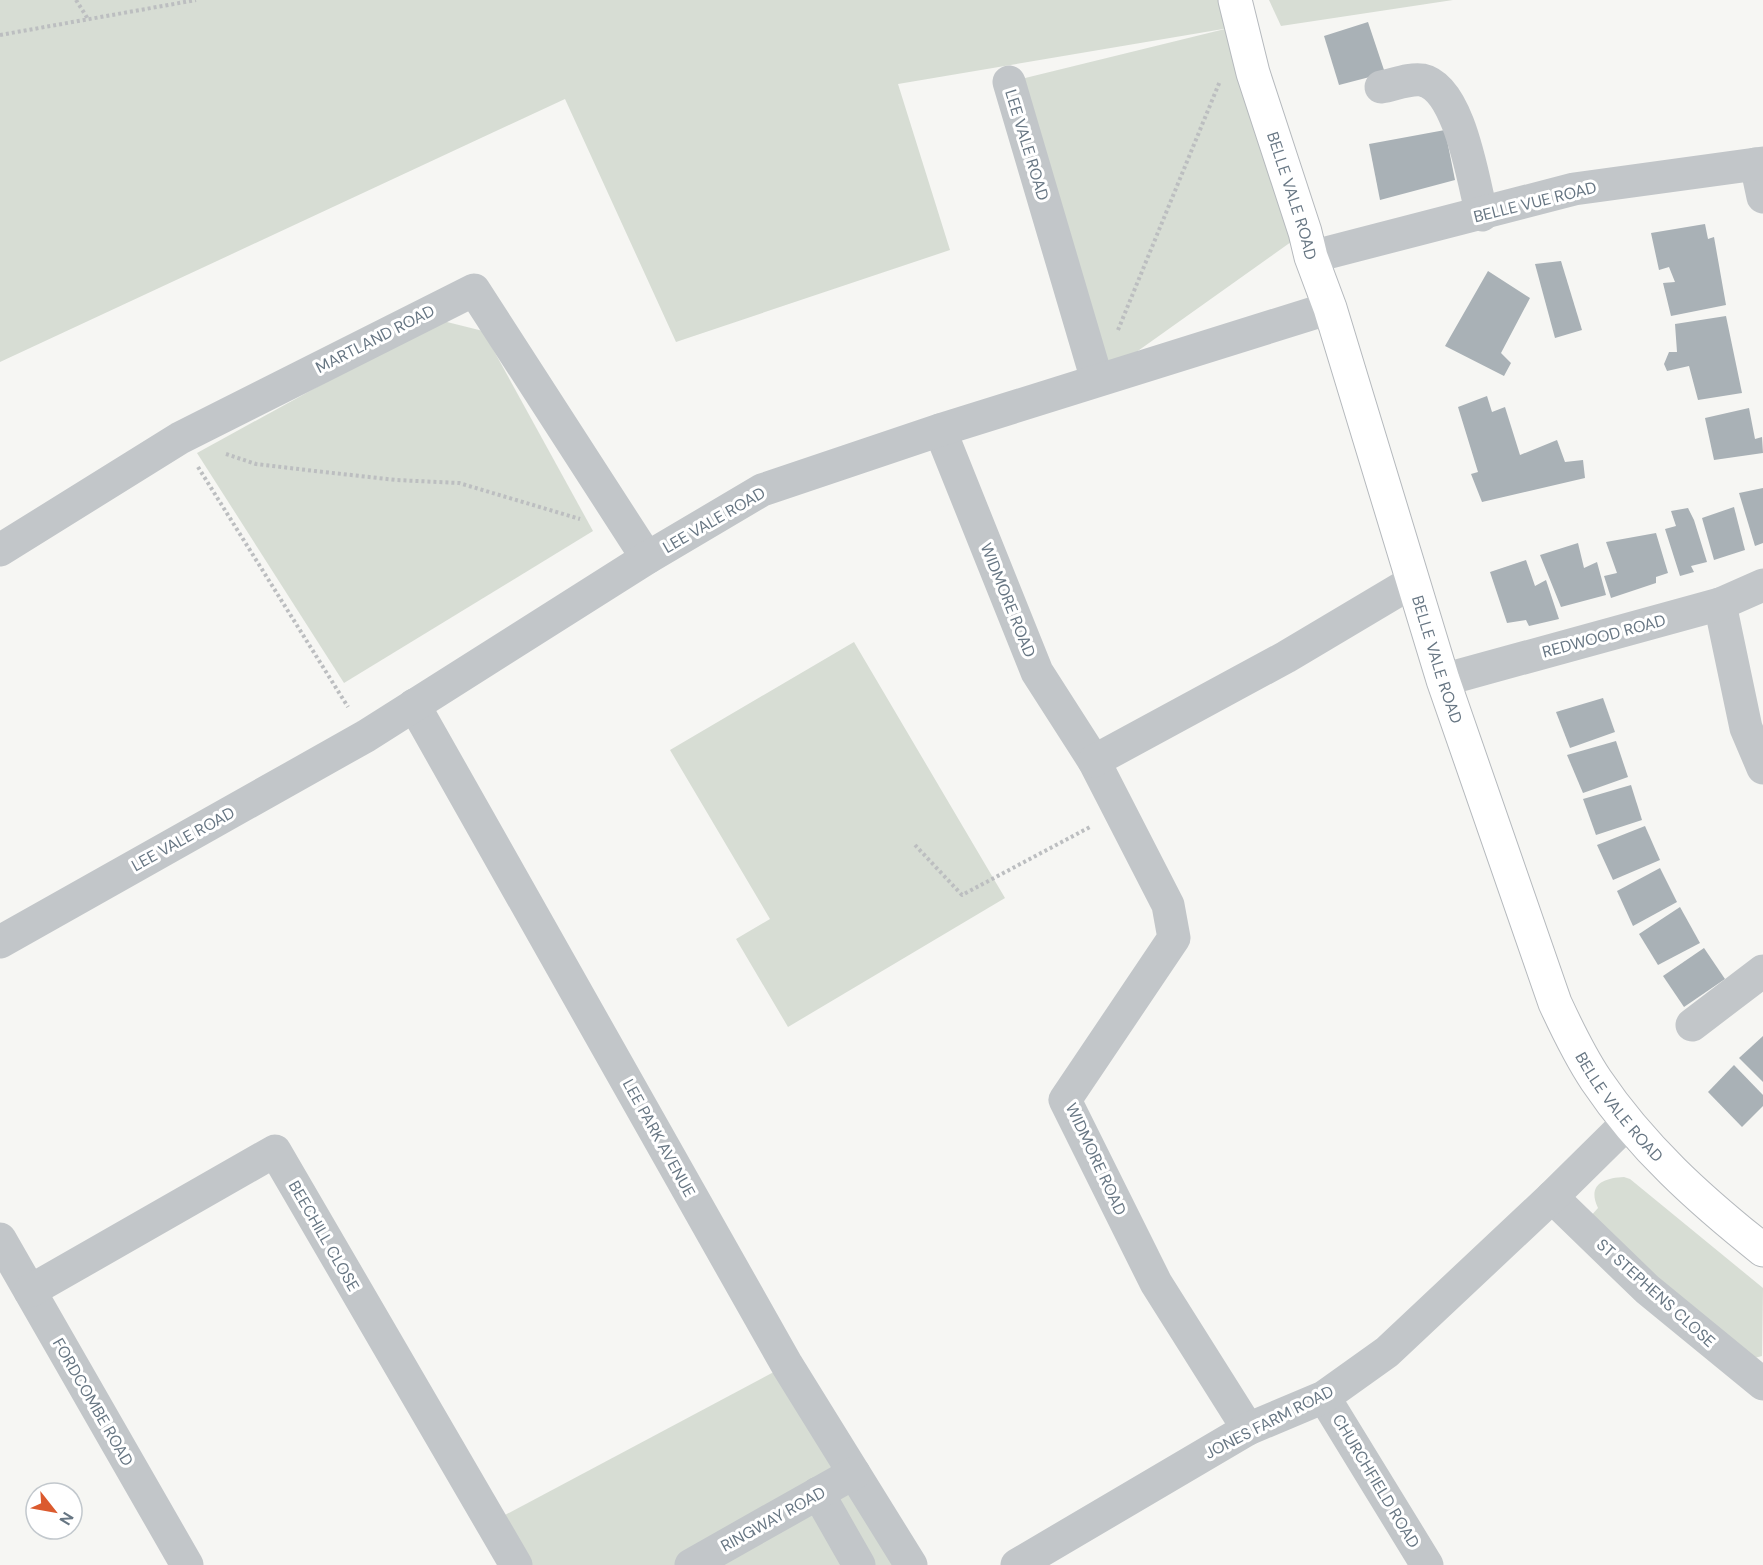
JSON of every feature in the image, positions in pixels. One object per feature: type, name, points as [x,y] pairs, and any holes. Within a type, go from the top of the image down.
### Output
[{"type":"main road","name":"BELLE VALE ROAD","points":[[1239,13],[1253,73],[1311,257],[1330,308],[1443,680],[1555,1003],[1595,1079],[1627,1123],[1652,1152],[1688,1187],[1763,1250]]},
{"type":"street","points":[[1381,87],[1420,80],[1434,85],[1448,100],[1458,123],[1482,215]]},
{"type":"street","name":"LEE VALE ROAD","points":[[1009,81],[1097,380]]},
{"type":"street","name":"BELLE VUE ROAD","points":[[1311,257],[1482,215],[1574,189],[1760,163]]},
{"type":"street","points":[[1760,163],[1763,197]]},
{"type":"street","name":"MARTLAND ROAD","points":[[0,550],[180,438],[474,290],[647,558]]},
{"type":"street","name":"LEE VALE ROAD","points":[[0,942],[366,735],[647,558],[762,490],[940,430],[1330,308]]},
{"type":"street","name":"WIDMORE ROAD","points":[[940,430],[1037,672],[1094,761],[1168,905],[1174,938],[1065,1100],[1156,1283],[1248,1429]]},
{"type":"street","points":[[1094,761],[1287,657],[1412,582]]},
{"type":"street","name":"REDWOOD ROAD","points":[[1443,680],[1720,604],[1763,585]]},
{"type":"street","points":[[1720,604],[1746,728],[1763,768]]},
{"type":"street","name":"LEE PARK AVENUE","points":[[414,705],[787,1365],[911,1565]]},
{"type":"street","points":[[1692,1025],[1763,971]]},
{"type":"street","name":"JONES FARM ROAD","points":[[1017,1565],[1248,1429],[1324,1397],[1387,1352],[1627,1123]]},
{"type":"street","name":"BEECHILL CLOSE","points":[[30,1291],[275,1151],[516,1565]]},
{"type":"street","name":"ST STEPHENS CLOSE","points":[[1552,1197],[1647,1289],[1763,1384]]},
{"type":"street","name":"FORDCOMBE ROAD","points":[[0,1239],[187,1565]]},
{"type":"street","name":"CHURCHFIELD ROAD","points":[[1324,1397],[1427,1565]]},
{"type":"street","name":"RINGWAY ROAD","points":[[691,1565],[855,1473]]},
{"type":"street","points":[[818,1493],[859,1565]]},
{"type":"path","points":[[76,0],[88,19]]},
{"type":"path","points":[[0,35],[196,0]]},
{"type":"path","points":[[1097,380],[1239,13]]},
{"type":"path","points":[[180,438],[256,464],[396,480],[459,483],[591,522],[617,512]]},
{"type":"path","points":[[180,438],[366,735]]},
{"type":"path","points":[[915,845],[962,896],[1120,812]]},
{"type":"shaded area","points":[[0,0],[1236,0],[1305,232],[1097,380],[1009,82],[1229,28],[898,84],[950,250],[676,342],[565,99],[0,362]]},
{"type":"shaded area","points":[[1269,0],[1453,0],[1281,26]]},
{"type":"shaded area","points":[[439,320],[483,331],[593,531],[344,683],[197,453]]},
{"type":"shaded area","points":[[854,642],[1005,898],[788,1027],[736,939],[770,919],[670,750]]},
{"type":"shaded area","points":[[1624,1177],[1630,1179],[1763,1288],[1762,1356],[1751,1359],[1589,1218],[1598,1208],[1594,1194],[1599,1184],[1610,1179]]},
{"type":"shaded area","points":[[787,1365],[911,1565],[516,1565],[490,1523]]},
{"type":"building","points":[[1368,22],[1385,73],[1339,85],[1324,36]]},
{"type":"building","points":[[1445,130],[1455,180],[1380,200],[1369,144]]},
{"type":"building","points":[[1705,224],[1708,239],[1714,237],[1726,305],[1671,316],[1663,283],[1675,282],[1669,267],[1659,270],[1651,233]]},
{"type":"building","points":[[1561,261],[1582,330],[1555,338],[1535,264]]},
{"type":"building","points":[[1488,271],[1530,298],[1501,353],[1511,363],[1504,376],[1445,346]]},
{"type":"building","points":[[1726,316],[1742,393],[1698,400],[1689,366],[1667,371],[1664,364],[1669,352],[1677,352],[1675,324]]},
{"type":"building","points":[[1487,396],[1492,412],[1505,407],[1520,455],[1557,440],[1565,462],[1583,460],[1585,478],[1482,502],[1471,474],[1478,472],[1458,407]]},
{"type":"building","points":[[1749,408],[1755,439],[1762,437],[1763,453],[1714,460],[1705,418]]},
{"type":"building","points":[[1763,488],[1763,543],[1755,546],[1739,493]]},
{"type":"building","points":[[1734,507],[1745,550],[1714,560],[1702,518]]},
{"type":"building","points":[[1688,508],[1707,562],[1691,566],[1694,572],[1680,576],[1665,529],[1676,526],[1671,511]]},
{"type":"building","points":[[1656,533],[1668,573],[1656,577],[1656,583],[1611,598],[1604,576],[1617,573],[1606,542]]},
{"type":"building","points":[[1578,543],[1584,568],[1597,562],[1606,595],[1561,607],[1540,555]]},
{"type":"building","points":[[1526,560],[1535,586],[1546,580],[1559,619],[1529,626],[1526,620],[1507,623],[1490,572]]},
{"type":"building","points":[[1603,698],[1615,732],[1570,748],[1556,712]]},
{"type":"building","points":[[1616,741],[1628,777],[1583,793],[1567,755]]},
{"type":"building","points":[[1631,785],[1642,820],[1596,835],[1583,799]]},
{"type":"building","points":[[1645,826],[1660,860],[1613,880],[1597,845]]},
{"type":"building","points":[[1660,868],[1677,902],[1633,926],[1617,891]]},
{"type":"building","points":[[1680,907],[1700,943],[1658,965],[1639,934]]},
{"type":"building","points":[[1704,948],[1725,979],[1684,1007],[1663,976]]},
{"type":"building","points":[[1763,1036],[1763,1082],[1739,1058]]},
{"type":"building","points":[[1734,1065],[1763,1095],[1763,1106],[1742,1127],[1708,1092]]}]
